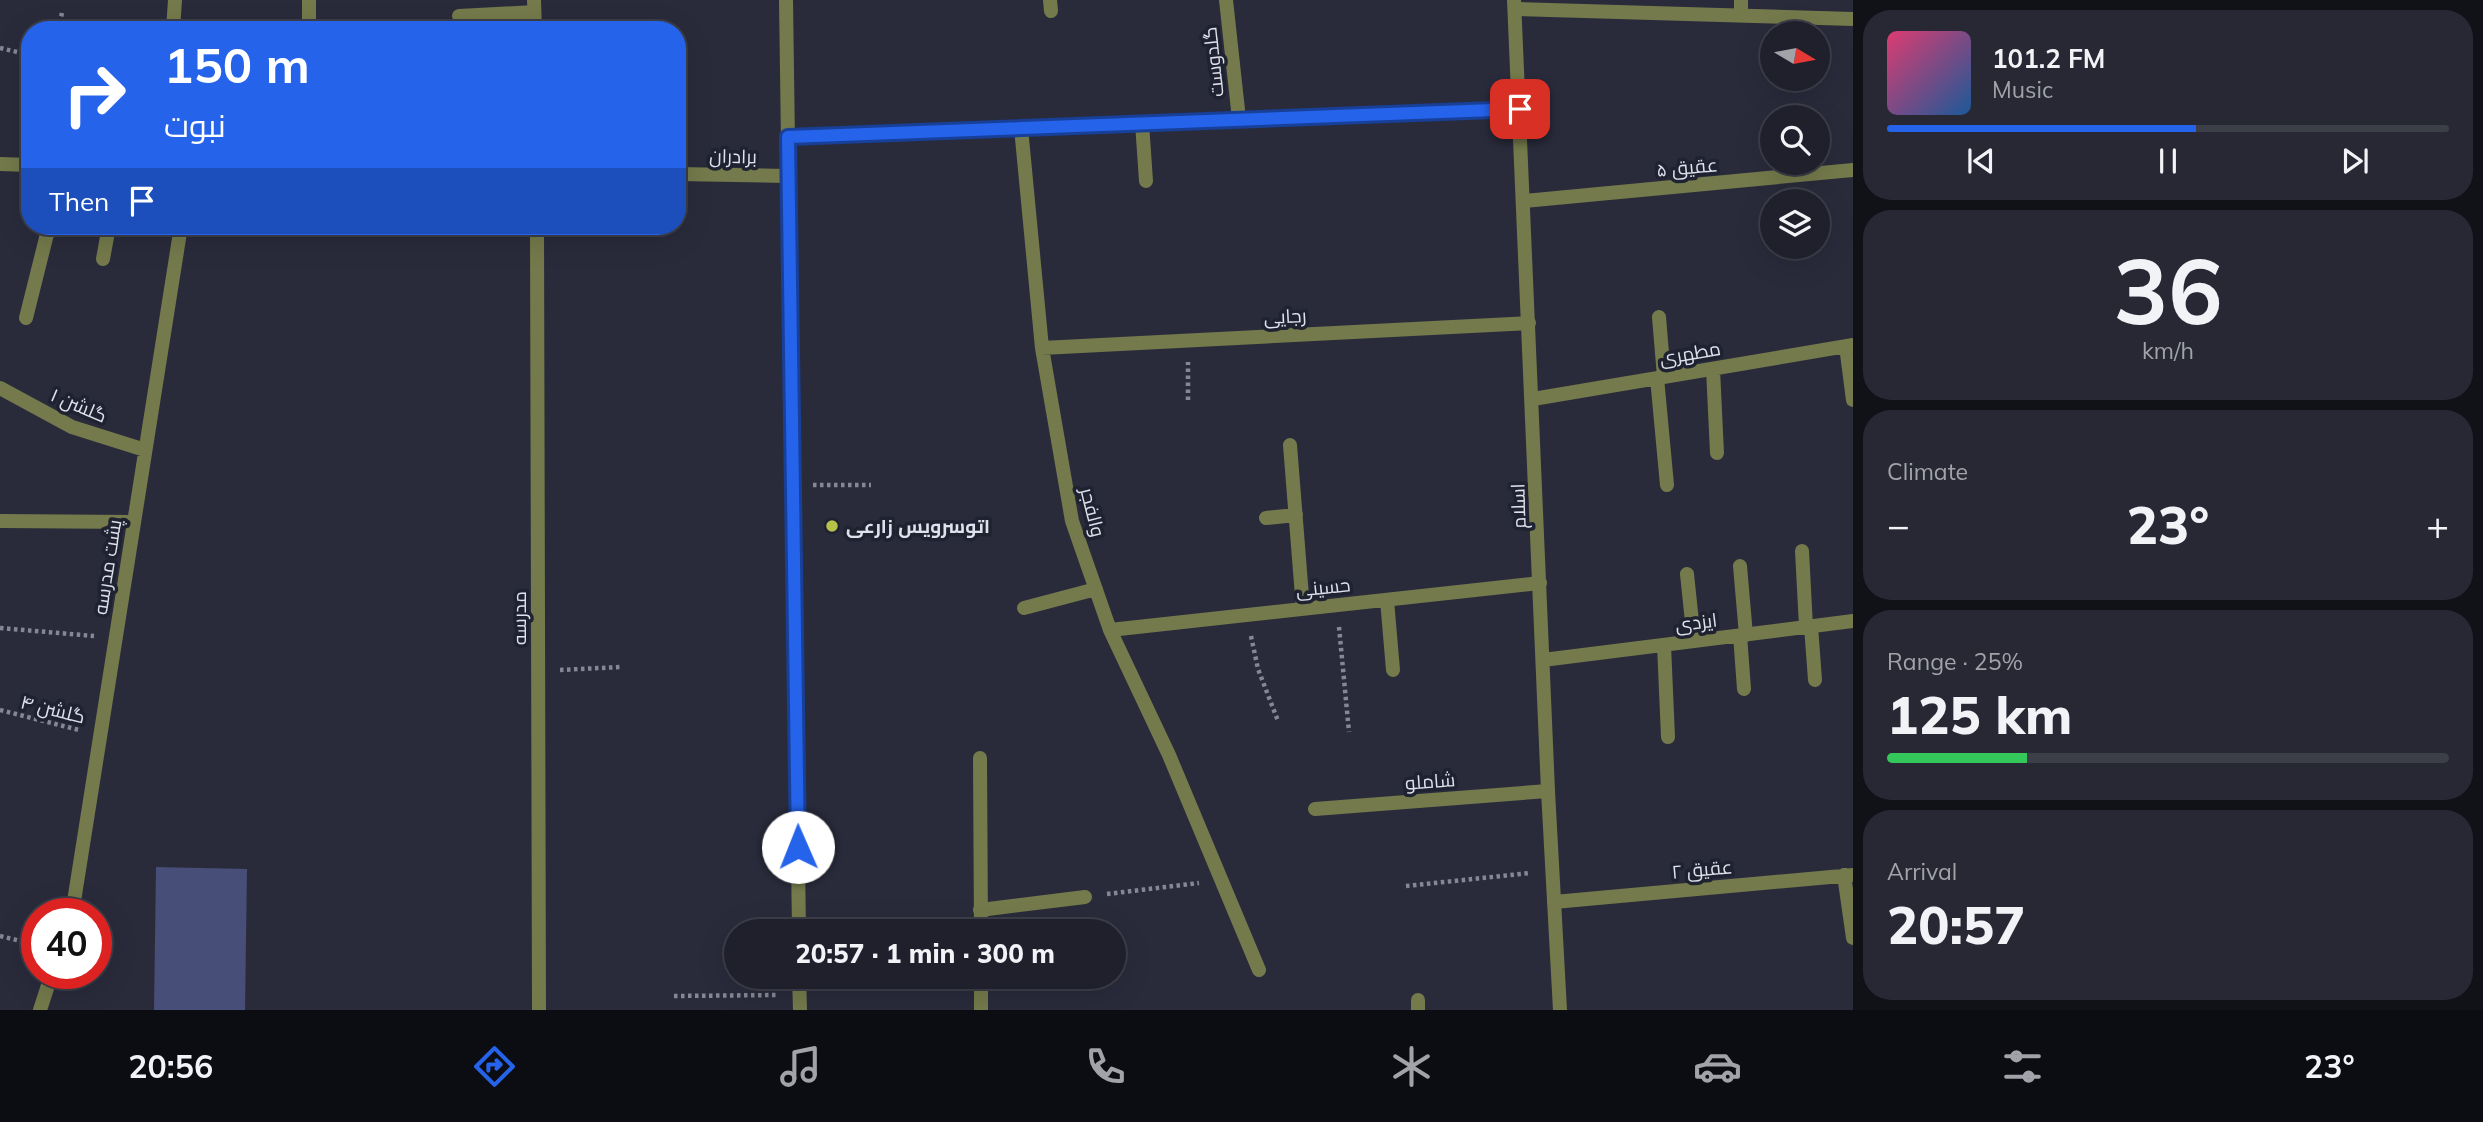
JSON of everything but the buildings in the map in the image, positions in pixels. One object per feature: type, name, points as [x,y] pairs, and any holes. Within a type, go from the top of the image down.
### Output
[{"type":"street","points":[[174,21],[175,0]]},
{"type":"street","points":[[309,0],[309,21]]},
{"type":"street","points":[[786,0],[799,919]]},
{"type":"street","name":"گلدوست","points":[[1226,0],[1238,119]]},
{"type":"street","points":[[1741,0],[1741,16]]},
{"type":"street","points":[[1515,5],[1853,19]]},
{"type":"street","name":"اسلام","points":[[1515,5],[1548,791],[1560,1010]]},
{"type":"street","points":[[459,16],[534,6]]},
{"type":"street","points":[[788,137],[1520,109]]},
{"type":"street","points":[[1142,123],[1146,181]]},
{"type":"street","name":"والفجر","points":[[1021,128],[1042,348],[1072,521],[1110,630],[1169,755],[1259,970]]},
{"type":"street","points":[[0,164],[21,165]]},
{"type":"street","name":"عقیق ۵","points":[[1524,201],[1853,170]]},
{"type":"street","name":"برادران","points":[[686,174],[788,176]]},
{"type":"street","points":[[26,318],[47,235]]},
{"type":"street","points":[[103,259],[107,235]]},
{"type":"street","name":"پشت مدرسه","points":[[75,898],[180,235]]},
{"type":"street","name":"مدرسه","points":[[537,235],[539,1010]]},
{"type":"street","points":[[1659,317],[1667,485]]},
{"type":"street","name":"رجایی","points":[[1042,348],[1529,323]]},
{"type":"street","points":[[1850,346],[1853,400]]},
{"type":"street","name":"مطهری","points":[[1533,399],[1850,346]]},
{"type":"street","points":[[1713,369],[1717,453]]},
{"type":"street","name":"گلشن ۱","points":[[0,388],[72,427],[145,450]]},
{"type":"street","points":[[1290,445],[1303,609]]},
{"type":"street","points":[[1266,518],[1296,515]]},
{"type":"street","points":[[0,521],[134,522]]},
{"type":"street","points":[[1802,551],[1815,680]]},
{"type":"street","points":[[1740,566],[1744,689]]},
{"type":"street","points":[[1687,574],[1694,641]]},
{"type":"street","name":"حسینی","points":[[1110,630],[1540,583]]},
{"type":"street","points":[[1024,608],[1096,589]]},
{"type":"street","points":[[1387,600],[1393,670]]},
{"type":"street","name":"ایزدی","points":[[1543,660],[1853,621]]},
{"type":"street","points":[[1664,645],[1668,737]]},
{"type":"street","points":[[980,758],[981,919]]},
{"type":"street","name":"شاملو","points":[[1315,809],[1548,791]]},
{"type":"street","points":[[1849,875],[1853,937]]},
{"type":"street","name":"عقیق ۲","points":[[1554,902],[1849,875]]},
{"type":"street","points":[[981,910],[1085,897]]},
{"type":"street","points":[[40,1010],[47,989]]},
{"type":"street","points":[[800,989],[800,1010]]},
{"type":"street","points":[[981,989],[981,1010]]},
{"type":"path","points":[[60,21],[62,13]]},
{"type":"path","points":[[0,48],[21,53]]},
{"type":"path","points":[[1188,340],[1188,400]]},
{"type":"path","points":[[793,484],[871,485]]},
{"type":"path","points":[[1336,605],[1349,733]]},
{"type":"path","points":[[1246,615],[1258,669],[1278,721]]},
{"type":"path","points":[[0,628],[116,637]]},
{"type":"path","points":[[538,670],[620,667]]},
{"type":"path","name":"گلشن ۴","points":[[0,710],[100,736]]},
{"type":"path","points":[[1406,886],[1552,870]]},
{"type":"path","points":[[1085,897],[1221,880]]},
{"type":"path","points":[[0,936],[21,941]]},
{"type":"path","points":[[674,996],[800,995]]},
{"type":"shaded area","points":[[156,867],[247,869],[245,1010],[154,1010]]},
{"type":"place","name":"اتوسرویس زارعی","points":[[832,526]]},
{"type":"route","points":[[798,847],[788,137],[1520,109]]}]
